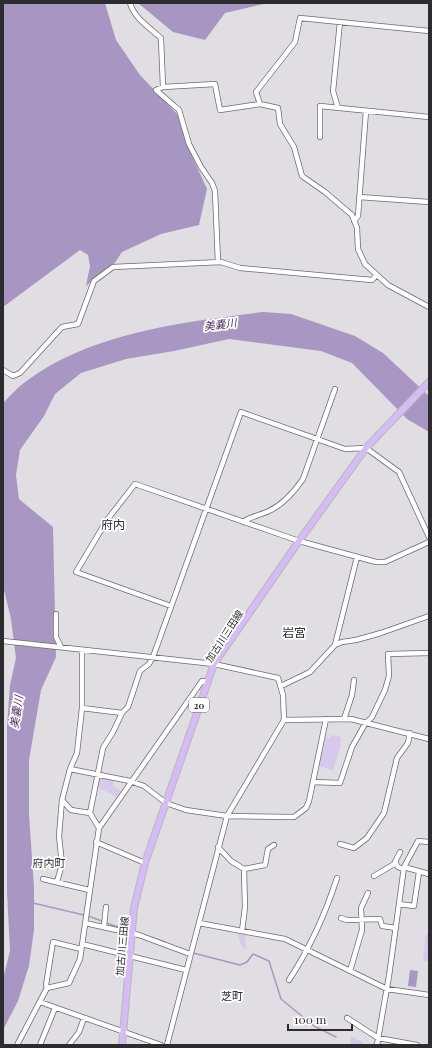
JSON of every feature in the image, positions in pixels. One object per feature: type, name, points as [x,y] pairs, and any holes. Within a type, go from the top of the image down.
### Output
[{"type":"main road","name":"加古川三田線","points":[[122,1045],[134,908],[145,863],[214,664],[299,541],[366,448],[429,382]]},
{"type":"street","points":[[130,3],[134,12],[142,22],[160,38],[163,86]]},
{"type":"street","points":[[260,104],[258,103],[256,92],[295,42],[300,18],[429,31]]},
{"type":"street","points":[[338,108],[333,92],[340,22]]},
{"type":"street","points":[[218,262],[215,191],[212,183],[201,167],[189,144],[179,110],[156,90],[163,86],[215,84],[220,110],[260,104],[278,108],[280,124],[294,148],[302,176],[352,215],[357,228],[358,248],[361,259],[388,285],[429,307]]},
{"type":"street","points":[[320,137],[318,114],[320,106],[366,112],[429,117]]},
{"type":"street","points":[[354,221],[358,216],[366,112]]},
{"type":"street","points":[[359,197],[429,202]]},
{"type":"street","points":[[3,370],[13,376],[20,373],[62,327],[78,324],[94,281],[113,267],[218,262],[240,268],[372,280],[377,275]]},
{"type":"street","points":[[244,522],[270,511],[284,502],[303,479],[335,389]]},
{"type":"street","points":[[99,828],[90,813],[103,748],[122,713],[128,707],[140,671],[149,664],[153,657],[205,508],[241,412],[345,449],[366,448],[399,472],[429,537]]},
{"type":"street","points":[[171,606],[76,572],[106,520],[135,484],[299,541],[357,557],[385,562],[429,542]]},
{"type":"street","points":[[335,645],[357,557]]},
{"type":"street","points":[[56,614],[56,636],[61,647]]},
{"type":"street","points":[[281,686],[310,672],[335,645],[381,633],[429,616]]},
{"type":"street","points":[[3,641],[214,664],[278,678],[281,686],[284,720],[227,816],[167,1045]]},
{"type":"street","points":[[57,882],[62,864],[59,836],[62,800],[70,769],[77,753],[82,708],[82,650]]},
{"type":"street","points":[[313,782],[340,783],[352,747],[365,724],[368,722],[387,683],[389,676],[388,654],[429,653]]},
{"type":"street","points":[[344,719],[352,695],[354,680]]},
{"type":"street","points":[[47,988],[69,983],[80,959],[99,828],[130,781],[202,681],[207,682]]},
{"type":"street","points":[[82,708],[122,713]]},
{"type":"street","points":[[70,769],[130,781],[144,786],[166,803],[186,810],[227,816],[294,818],[306,808],[326,719]]},
{"type":"street","points":[[284,720],[344,719],[368,722],[391,730],[410,733],[429,739]]},
{"type":"street","points":[[340,844],[354,848],[367,838],[384,813],[397,758],[408,744],[410,733]]},
{"type":"street","points":[[62,800],[71,810],[90,813]]},
{"type":"street","points":[[377,1045],[387,989],[404,868],[418,841],[429,842]]},
{"type":"street","points":[[96,842],[145,863]]},
{"type":"street","points":[[218,847],[231,861],[244,869],[265,865],[268,849],[274,846]]},
{"type":"street","points":[[374,876],[396,863],[395,862],[400,852]]},
{"type":"street","points":[[396,863],[398,867],[429,874]]},
{"type":"street","points":[[242,931],[245,907],[244,869]]},
{"type":"street","points":[[399,904],[414,906],[419,872]]},
{"type":"street","points":[[289,980],[308,950],[322,922],[337,878]]},
{"type":"street","points":[[43,879],[89,890]]},
{"type":"street","points":[[350,971],[362,930],[361,908],[368,893]]},
{"type":"street","points":[[104,926],[106,907]]},
{"type":"street","points":[[341,918],[347,920],[380,919],[382,926],[396,928]]},
{"type":"street","points":[[85,923],[132,933],[191,952]]},
{"type":"street","points":[[198,923],[285,939],[387,989],[429,995]]},
{"type":"street","points":[[17,1045],[47,988],[46,985],[53,942],[130,955],[186,970]]},
{"type":"street","points":[[40,1002],[161,1045]]},
{"type":"street","points":[[40,1045],[56,1008]]},
{"type":"street","points":[[69,1045],[79,1032],[84,1018]]},
{"type":"street","points":[[347,1018],[378,1038],[417,1045]]},
{"type":"shaded area","points":[[3,3],[105,3],[116,40],[140,75],[178,115],[186,143],[207,189],[199,225],[161,234],[122,252],[114,264],[103,271],[86,286],[90,266],[88,255],[80,250],[3,307]]},
{"type":"shaded area","points":[[138,3],[268,3],[225,13],[205,40],[173,32]]},
{"type":"shaded area","points":[[330,735],[341,737],[340,748],[333,770],[319,766],[326,737],[330,738]]},
{"type":"shaded area","points":[[100,777],[114,780],[113,786],[121,791],[117,797],[97,787]]},
{"type":"shaded area","points":[[238,934],[245,935],[246,949],[244,949],[240,943]]},
{"type":"shaded area","points":[[426,934],[429,935],[429,962],[423,960]]},
{"type":"shaded area","points":[[351,1036],[361,1041],[363,1045],[350,1045]]},
{"type":"water","name":"美嚢川","points":[[263,312],[291,314],[355,336],[383,353],[429,396],[429,432],[407,419],[352,363],[321,351],[229,339],[174,351],[126,359],[81,373],[55,394],[44,416],[20,450],[16,475],[19,499],[53,527],[56,657],[41,690],[29,760],[29,814],[34,887],[34,930],[29,966],[18,1001],[3,1030],[3,979],[10,951],[7,892],[7,726],[10,685],[16,658],[11,619],[3,586],[3,403],[22,384],[51,365],[79,351],[139,332],[170,325]]},
{"type":"water","points":[[410,970],[418,971],[416,987],[408,986]]},
{"type":"waterway","points":[[33,903],[88,916],[102,921]]},
{"type":"waterway","points":[[106,923],[131,931]]},
{"type":"waterway","points":[[150,937],[165,942]]},
{"type":"waterway","points":[[193,953],[240,965],[247,962],[253,954],[269,961],[281,999],[314,1026],[336,1037]]},
{"type":"district","name":"府内","points":[[113,524]]},
{"type":"district","name":"岩宮","points":[[294,632]]},
{"type":"district","name":"府内町","points":[[49,862]]},
{"type":"district","name":"芝町","points":[[232,995]]}]
